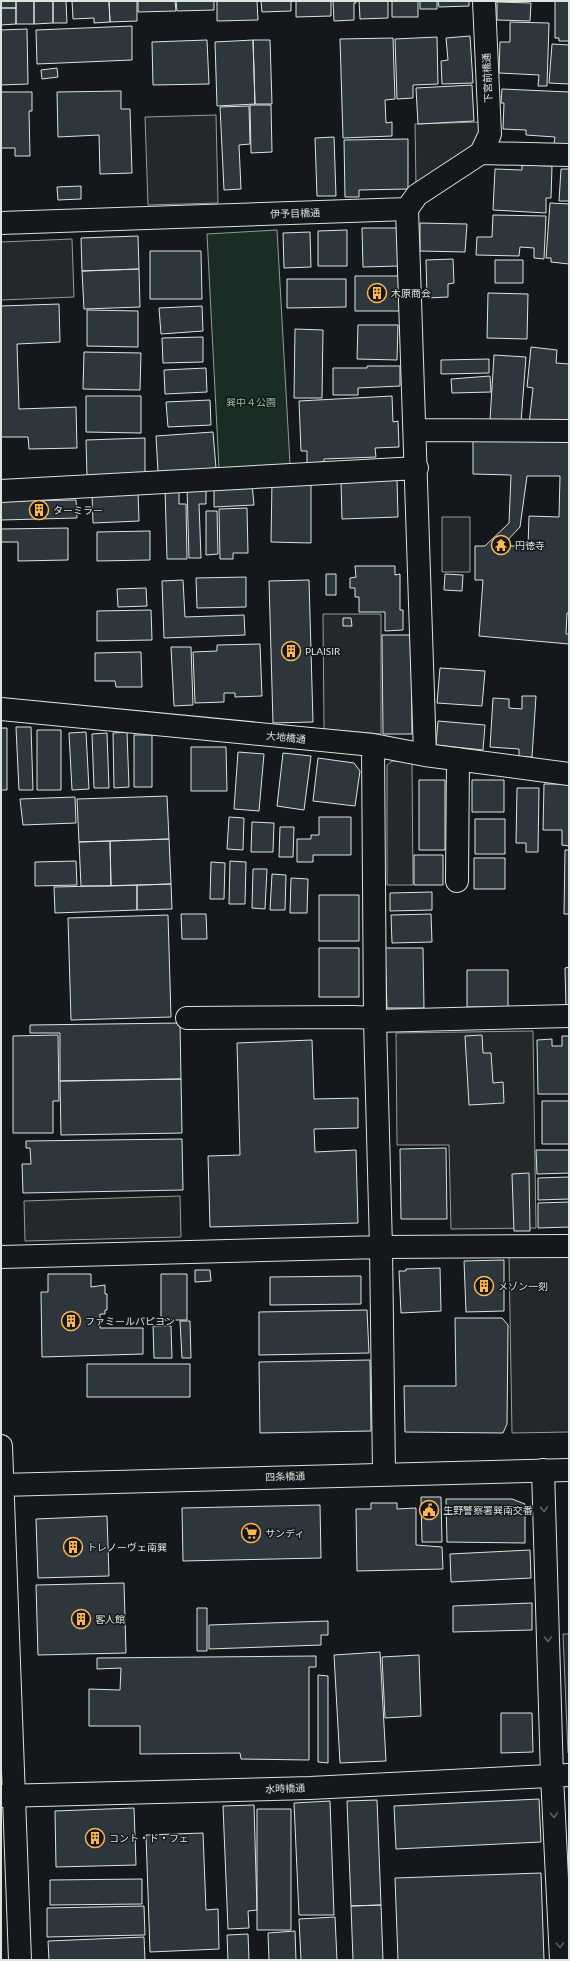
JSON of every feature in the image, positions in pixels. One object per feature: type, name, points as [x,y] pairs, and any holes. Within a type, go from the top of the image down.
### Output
[{"type":"street","name":"下宮前橋通","points":[[481,153],[490,134],[484,1]]},
{"type":"street","points":[[425,755],[416,430],[407,210],[417,195],[481,153],[569,155]]},
{"type":"street","name":"伊予目橋通","points":[[1,223],[407,210]]},
{"type":"street","points":[[416,430],[569,431]]},
{"type":"street","points":[[1,492],[417,468]]},
{"type":"street","name":"大地橋通","points":[[1,709],[373,745],[425,755],[569,774]]},
{"type":"street","points":[[373,745],[375,1020],[381,1247],[384,1473]]},
{"type":"street","points":[[457,881],[458,759]]},
{"type":"street","points":[[187,1018],[353,1017],[375,1020],[569,1016]]},
{"type":"street","points":[[1,1257],[381,1247],[569,1246]]},
{"type":"street","points":[[1,1446],[7,1796],[20,1960]]},
{"type":"street","points":[[543,1470],[561,1775],[561,1960]]},
{"type":"street","name":"四条橋通","points":[[2,1485],[384,1473],[569,1470]]},
{"type":"street","name":"水時橋通","points":[[7,1796],[310,1788],[561,1775]]},
{"type":"green space","name":"巽中４公園","points":[[277,230],[290,464],[219,468],[207,234]]},
{"type":"shaded area","points":[[216,115],[218,203],[148,205],[145,117]]},
{"type":"shaded area","points":[[480,122],[480,142],[416,184],[415,124]]},
{"type":"shaded area","points":[[72,239],[74,297],[1,300],[1,242]]},
{"type":"shaded area","points":[[442,517],[470,517],[470,572],[442,572]]},
{"type":"shaded area","points":[[323,614],[381,614],[381,734],[324,729]]},
{"type":"shaded area","points":[[392,761],[412,762],[413,885],[387,885],[387,765]]},
{"type":"shaded area","points":[[533,1031],[536,1228],[451,1229],[449,1145],[397,1145],[396,1033]]},
{"type":"shaded area","points":[[180,1196],[181,1237],[25,1241],[24,1201]]},
{"type":"shaded area","points":[[569,1256],[569,1432],[512,1433],[509,1257]]},
{"type":"shaded area","points":[[563,1634],[569,1634],[569,1753],[568,1753]]},
{"type":"building","points":[[1,1],[16,1],[16,8],[1,8]]},
{"type":"building","points":[[16,1],[34,1],[34,24],[16,24]]},
{"type":"building","points":[[34,1],[53,1],[53,23],[34,24]]},
{"type":"building","points":[[53,1],[66,1],[67,23],[53,23]]},
{"type":"building","points":[[72,1],[109,1],[110,22],[94,23],[94,18],[73,19]]},
{"type":"building","points":[[109,1],[137,1],[137,21],[110,22]]},
{"type":"building","points":[[138,1],[175,1],[176,11],[138,12]]},
{"type":"building","points":[[176,1],[214,1],[214,10],[177,11]]},
{"type":"building","points":[[217,1],[257,1],[258,20],[217,21]]},
{"type":"building","points":[[261,1],[291,1],[291,11],[262,12]]},
{"type":"building","points":[[296,1],[331,1],[331,16],[296,17]]},
{"type":"building","points":[[333,1],[356,1],[356,3],[354,3],[354,20],[334,21]]},
{"type":"building","points":[[359,1],[388,1],[388,18],[360,19]]},
{"type":"building","points":[[392,1],[418,1],[418,17],[392,17]]},
{"type":"building","points":[[420,1],[437,1],[437,9],[420,9]]},
{"type":"building","points":[[438,1],[469,1],[469,6],[439,7]]},
{"type":"building","points":[[555,1],[569,1],[569,41],[559,41],[559,38],[555,38]]},
{"type":"building","points":[[497,2],[531,3],[530,21],[497,20]]},
{"type":"building","points":[[1,8],[16,8],[16,24],[1,25]]},
{"type":"building","points":[[510,22],[549,23],[547,86],[538,86],[539,75],[499,73],[500,42],[510,42]]},
{"type":"building","points":[[132,26],[132,60],[37,64],[36,30]]},
{"type":"building","points":[[27,29],[28,84],[1,85],[1,30]]},
{"type":"building","points":[[470,36],[473,83],[442,84],[441,61],[448,60],[446,38]]},
{"type":"building","points":[[437,37],[438,84],[413,85],[413,98],[397,99],[395,39]]},
{"type":"building","points":[[393,38],[395,99],[385,100],[386,123],[392,122],[392,136],[343,138],[340,39]]},
{"type":"building","points":[[207,40],[209,84],[153,85],[152,42]]},
{"type":"building","points":[[253,40],[270,40],[272,104],[255,104]]},
{"type":"building","points":[[253,40],[255,104],[217,106],[215,42]]},
{"type":"building","points":[[552,44],[569,45],[569,84],[549,83]]},
{"type":"building","points":[[57,68],[58,77],[42,79],[41,70]]},
{"type":"building","points":[[472,85],[474,121],[418,124],[416,88]]},
{"type":"building","points":[[502,89],[569,92],[569,145],[554,144],[555,137],[526,135],[526,130],[503,129],[504,103],[501,103]]},
{"type":"building","points":[[121,91],[121,109],[130,109],[132,173],[100,174],[99,135],[58,137],[57,92]]},
{"type":"building","points":[[1,92],[32,92],[32,111],[29,111],[30,156],[15,156],[15,148],[1,148]]},
{"type":"building","points":[[250,105],[271,105],[272,152],[251,153]]},
{"type":"building","points":[[249,106],[250,144],[239,145],[241,189],[224,190],[220,107]]},
{"type":"building","points":[[334,137],[336,196],[317,196],[315,138]]},
{"type":"building","points":[[408,139],[408,189],[359,190],[359,197],[345,197],[344,140]]},
{"type":"building","points":[[522,165],[552,166],[551,198],[546,198],[546,213],[493,210],[495,169],[522,170]]},
{"type":"building","points":[[561,169],[569,169],[569,201],[559,201]]},
{"type":"building","points":[[81,186],[81,199],[58,200],[57,187]]},
{"type":"building","points":[[550,203],[569,204],[569,264],[551,262],[551,258],[546,258]]},
{"type":"building","points":[[493,215],[546,216],[544,259],[534,258],[534,248],[520,247],[519,256],[476,255],[477,237],[492,237]]},
{"type":"building","points":[[420,223],[467,224],[465,252],[420,251]]},
{"type":"building","points":[[362,228],[397,228],[398,266],[363,267]]},
{"type":"building","points":[[347,230],[347,266],[318,266],[318,231]]},
{"type":"building","points":[[310,232],[311,267],[284,268],[283,233]]},
{"type":"building","points":[[138,236],[139,269],[82,271],[81,238]]},
{"type":"building","points":[[150,251],[201,251],[202,299],[150,299]]},
{"type":"building","points":[[453,259],[454,283],[448,284],[448,297],[427,298],[426,260]]},
{"type":"building","points":[[495,260],[523,260],[523,283],[495,283]]},
{"type":"building","points":[[139,269],[140,307],[84,309],[82,271]]},
{"type":"building","name":"木原商会","points":[[355,276],[400,276],[400,311],[355,311]]},
{"type":"building","points":[[287,279],[346,279],[346,307],[287,308]]},
{"type":"building","points":[[488,293],[528,294],[527,339],[487,338]]},
{"type":"building","points":[[59,304],[60,342],[17,344],[19,409],[76,407],[77,448],[29,449],[28,437],[1,437],[1,306]]},
{"type":"building","points":[[202,306],[203,331],[161,334],[159,308]]},
{"type":"building","points":[[87,310],[138,311],[138,347],[87,346]]},
{"type":"building","points":[[358,325],[398,325],[397,360],[357,359]]},
{"type":"building","points":[[295,329],[323,330],[322,398],[294,398]]},
{"type":"building","points":[[203,337],[203,362],[163,363],[162,338]]},
{"type":"building","points":[[531,347],[557,350],[556,363],[569,364],[569,429],[529,424],[533,388],[527,387]]},
{"type":"building","points":[[84,352],[141,353],[140,390],[83,389]]},
{"type":"building","points":[[494,355],[526,357],[521,422],[490,420]]},
{"type":"building","points":[[489,359],[489,373],[441,374],[441,360]]},
{"type":"building","points":[[367,366],[400,366],[400,386],[358,388],[358,395],[333,395],[333,368],[367,368]]},
{"type":"building","points":[[206,368],[207,392],[165,394],[164,370]]},
{"type":"building","points":[[490,376],[491,392],[452,393],[451,379]]},
{"type":"building","points":[[86,396],[141,396],[141,433],[86,432]]},
{"type":"building","points":[[392,396],[393,422],[398,421],[399,447],[375,448],[376,457],[324,459],[324,462],[307,463],[307,451],[301,451],[299,401]]},
{"type":"building","points":[[210,400],[211,425],[168,427],[166,402]]},
{"type":"building","points":[[213,432],[216,468],[158,472],[156,436]]},
{"type":"building","points":[[145,438],[145,475],[87,476],[86,440]]},
{"type":"building","points":[[473,439],[569,442],[569,613],[567,613],[566,634],[569,634],[569,644],[479,636],[483,580],[475,580],[475,546],[485,546],[509,523],[511,475],[473,474]],"holes":[[[527,476],[560,476],[559,517],[529,516],[528,546],[502,546],[520,527]]]},
{"type":"building","points":[[397,479],[398,517],[342,519],[341,481]]},
{"type":"building","points":[[272,482],[311,482],[311,543],[271,542]]},
{"type":"building","points":[[252,484],[254,505],[214,507],[214,485]]},
{"type":"building","points":[[206,486],[206,504],[199,504],[201,558],[189,558],[187,487]]},
{"type":"building","points":[[179,487],[179,504],[186,504],[187,559],[167,559],[165,488]]},
{"type":"building","points":[[138,491],[139,521],[93,523],[92,493]]},
{"type":"building","name":"ターミラー","points":[[76,500],[77,518],[1,520],[1,501]]},
{"type":"building","points":[[247,508],[248,553],[233,553],[233,559],[220,559],[219,509]]},
{"type":"building","points":[[206,511],[217,511],[218,554],[206,555]]},
{"type":"building","points":[[68,528],[68,560],[18,561],[18,542],[1,542],[1,529]]},
{"type":"building","points":[[150,531],[150,560],[97,561],[97,532]]},
{"type":"building","points":[[355,566],[395,566],[395,575],[400,574],[400,610],[403,610],[403,630],[385,631],[385,612],[359,612],[359,597],[355,597],[355,588],[350,588],[350,578],[356,577]]},
{"type":"building","points":[[326,574],[336,574],[336,595],[326,595]]},
{"type":"building","points":[[445,574],[463,575],[462,591],[444,590]]},
{"type":"building","points":[[246,577],[246,607],[197,608],[196,578]]},
{"type":"building","points":[[183,580],[185,617],[244,615],[245,635],[164,638],[162,581]]},
{"type":"building","name":"PLAISIR","points":[[309,580],[313,722],[273,723],[269,581]]},
{"type":"building","points":[[146,588],[147,606],[118,607],[117,589]]},
{"type":"building","points":[[151,610],[152,640],[97,641],[97,611]]},
{"type":"building","points":[[343,618],[351,618],[352,626],[343,626]]},
{"type":"building","points":[[382,635],[411,635],[412,734],[383,734]]},
{"type":"building","points":[[260,644],[262,696],[235,697],[235,693],[224,693],[224,702],[195,703],[193,652],[217,651],[217,645]]},
{"type":"building","points":[[171,647],[191,647],[193,705],[174,706]]},
{"type":"building","points":[[141,652],[142,687],[116,687],[115,681],[95,681],[95,653]]},
{"type":"building","points":[[440,668],[485,671],[482,706],[437,703]]},
{"type":"building","points":[[522,696],[536,696],[532,757],[519,757],[519,749],[490,747],[493,698],[509,699],[509,708],[522,709]]},
{"type":"building","points":[[438,721],[485,725],[483,750],[436,745]]},
{"type":"building","points":[[16,727],[31,727],[33,790],[19,790]]},
{"type":"building","points":[[1,728],[7,728],[7,790],[1,790]]},
{"type":"building","points":[[37,730],[61,730],[61,790],[37,790]]},
{"type":"building","points":[[86,732],[89,789],[72,790],[69,733]]},
{"type":"building","points":[[127,732],[129,787],[114,788],[113,733]]},
{"type":"building","points":[[107,733],[109,788],[94,788],[92,734]]},
{"type":"building","points":[[134,735],[152,735],[152,787],[134,787]]},
{"type":"building","points":[[191,747],[226,747],[227,791],[191,791]]},
{"type":"building","points":[[238,752],[264,754],[259,811],[234,809]]},
{"type":"building","points":[[283,753],[311,756],[304,810],[277,806]]},
{"type":"building","points":[[318,758],[354,763],[360,771],[355,806],[313,801]]},
{"type":"building","points":[[419,780],[445,780],[445,850],[419,850]]},
{"type":"building","points":[[472,780],[504,780],[504,812],[472,812]]},
{"type":"building","points":[[544,784],[569,784],[569,846],[562,845],[562,830],[543,830]]},
{"type":"building","points":[[517,788],[539,788],[538,852],[526,852],[526,843],[516,843]]},
{"type":"building","points":[[167,796],[169,839],[79,842],[77,799]]},
{"type":"building","points":[[75,797],[76,823],[23,825],[20,799]]},
{"type":"building","points":[[229,817],[244,818],[243,850],[227,849]]},
{"type":"building","points":[[319,817],[351,817],[351,855],[313,855],[313,862],[297,862],[297,839],[311,839],[311,835],[319,835]]},
{"type":"building","points":[[475,819],[505,819],[505,854],[475,854]]},
{"type":"building","points":[[252,822],[274,823],[273,852],[251,852]]},
{"type":"building","points":[[280,827],[294,827],[293,857],[279,857]]},
{"type":"building","points":[[169,839],[171,884],[111,886],[110,841]]},
{"type":"building","points":[[110,841],[111,886],[81,886],[79,842]]},
{"type":"building","points":[[565,850],[569,850],[569,914],[564,914]]},
{"type":"building","points":[[414,855],[443,855],[443,885],[414,885]]},
{"type":"building","points":[[474,858],[505,858],[505,889],[474,889]]},
{"type":"building","points":[[76,861],[77,885],[35,886],[35,862]]},
{"type":"building","points":[[230,861],[246,862],[245,904],[229,904]]},
{"type":"building","points":[[211,862],[225,863],[224,899],[210,899]]},
{"type":"building","points":[[253,869],[267,869],[265,909],[252,908]]},
{"type":"building","points":[[272,874],[286,875],[285,910],[270,910]]},
{"type":"building","points":[[291,878],[308,879],[307,913],[290,913]]},
{"type":"building","points":[[171,884],[172,909],[137,910],[137,885]]},
{"type":"building","points":[[137,885],[137,910],[55,913],[54,887]]},
{"type":"building","points":[[432,892],[432,910],[390,911],[390,893]]},
{"type":"building","points":[[319,895],[359,895],[359,941],[319,941]]},
{"type":"building","points":[[181,914],[206,914],[207,939],[182,939]]},
{"type":"building","points":[[431,914],[432,942],[392,943],[391,915]]},
{"type":"building","points":[[168,915],[171,1017],[71,1020],[68,918]]},
{"type":"building","points":[[319,948],[359,948],[359,997],[319,997]]},
{"type":"building","points":[[385,948],[423,948],[424,1008],[387,1008]]},
{"type":"building","points":[[569,967],[569,1007],[566,1007],[565,968]]},
{"type":"building","points":[[467,970],[508,970],[508,1007],[467,1007]]},
{"type":"building","points":[[180,1023],[181,1079],[60,1081],[60,1033],[30,1033],[30,1025]]},
{"type":"building","points":[[58,1035],[59,1101],[53,1101],[53,1133],[13,1133],[13,1036]]},
{"type":"building","points":[[482,1035],[483,1053],[491,1053],[493,1083],[503,1082],[504,1103],[469,1105],[465,1036]]},
{"type":"building","points":[[562,1036],[569,1036],[569,1094],[538,1094],[537,1040],[552,1039],[552,1046],[562,1046]]},
{"type":"building","points":[[312,1040],[314,1099],[358,1098],[358,1128],[314,1129],[315,1152],[356,1150],[358,1223],[210,1227],[208,1156],[240,1155],[237,1043]]},
{"type":"building","points":[[181,1079],[182,1133],[61,1135],[60,1081]]},
{"type":"building","points":[[542,1101],[569,1101],[569,1144],[542,1144]]},
{"type":"building","points":[[182,1139],[183,1190],[23,1193],[22,1164],[31,1164],[30,1148],[26,1148],[26,1141]]},
{"type":"building","points":[[446,1148],[447,1219],[401,1219],[400,1149]]},
{"type":"building","points":[[536,1150],[569,1150],[569,1173],[537,1174]]},
{"type":"building","points":[[529,1173],[530,1231],[514,1231],[512,1174]]},
{"type":"building","points":[[569,1177],[569,1199],[538,1200],[538,1178]]},
{"type":"building","points":[[569,1202],[569,1227],[538,1228],[538,1203]]},
{"type":"building","name":"メゾン一刻","points":[[504,1260],[504,1311],[466,1312],[464,1261]]},
{"type":"building","points":[[440,1268],[441,1311],[401,1313],[399,1271],[406,1271],[406,1269]]},
{"type":"building","points":[[195,1270],[210,1270],[211,1281],[195,1282]]},
{"type":"building","name":"ファミールパピヨン","points":[[48,1274],[91,1274],[91,1287],[105,1285],[105,1294],[107,1294],[107,1310],[105,1310],[105,1314],[100,1314],[100,1328],[143,1328],[143,1354],[42,1357],[41,1292],[48,1292]]},
{"type":"building","points":[[161,1274],[187,1274],[187,1320],[161,1320]]},
{"type":"building","points":[[361,1276],[361,1304],[270,1305],[270,1277]]},
{"type":"building","points":[[367,1310],[369,1353],[259,1355],[259,1312]]},
{"type":"building","points":[[455,1318],[502,1318],[508,1325],[507,1424],[503,1433],[405,1432],[404,1386],[456,1386]]},
{"type":"building","points":[[180,1321],[190,1321],[191,1358],[182,1358]]},
{"type":"building","points":[[153,1326],[171,1326],[172,1358],[154,1358]]},
{"type":"building","points":[[370,1360],[371,1431],[260,1433],[259,1362]]},
{"type":"building","points":[[87,1364],[190,1364],[190,1397],[87,1397]]},
{"type":"building","points":[[421,1497],[441,1497],[442,1542],[422,1542]]},
{"type":"building","points":[[446,1499],[512,1499],[525,1504],[525,1543],[447,1542]]},
{"type":"building","points":[[371,1503],[397,1503],[397,1509],[416,1508],[416,1545],[442,1547],[443,1569],[357,1571],[356,1509],[371,1509]]},
{"type":"building","name":"サンディ","points":[[320,1505],[321,1558],[183,1561],[182,1508]]},
{"type":"building","name":"トレノーヴェ南巽","points":[[107,1516],[109,1576],[38,1578],[36,1519]]},
{"type":"building","points":[[530,1550],[531,1578],[451,1582],[450,1554]]},
{"type":"building","name":"客人館","points":[[124,1583],[126,1653],[38,1655],[36,1585]]},
{"type":"building","points":[[532,1603],[532,1630],[453,1632],[453,1606]]},
{"type":"building","points":[[197,1608],[207,1608],[207,1651],[197,1651]]},
{"type":"building","points":[[328,1621],[328,1635],[321,1635],[321,1645],[209,1649],[209,1625]]},
{"type":"building","points":[[380,1652],[386,1761],[340,1763],[334,1655]]},
{"type":"building","points":[[419,1655],[421,1716],[385,1718],[382,1657]]},
{"type":"building","points":[[316,1656],[316,1667],[309,1667],[309,1760],[241,1759],[240,1753],[140,1754],[140,1726],[89,1726],[89,1689],[120,1690],[121,1668],[97,1669],[97,1658]]},
{"type":"building","points":[[318,1675],[328,1676],[328,1763],[318,1762]]},
{"type":"building","points":[[501,1713],[532,1713],[533,1752],[501,1753]]},
{"type":"building","points":[[539,1799],[541,1842],[396,1849],[394,1806]]},
{"type":"building","points":[[377,1800],[381,1905],[351,1906],[347,1801]]},
{"type":"building","points":[[330,1801],[334,1915],[299,1915],[294,1803]]},
{"type":"building","points":[[254,1805],[257,1910],[248,1911],[249,1928],[228,1929],[223,1806]]},
{"type":"building","name":"コント・ド・フェ","points":[[134,1808],[136,1865],[56,1867],[55,1811]]},
{"type":"building","points":[[257,1809],[291,1809],[291,1930],[257,1930]]},
{"type":"building","points":[[203,1833],[206,1910],[218,1909],[219,1949],[150,1952],[146,1835]]},
{"type":"building","points":[[541,1873],[544,1960],[398,1960],[395,1878]]},
{"type":"building","points":[[142,1879],[142,1904],[50,1905],[50,1880]]},
{"type":"building","points":[[381,1905],[383,1960],[353,1960],[351,1906]]},
{"type":"building","points":[[144,1906],[145,1935],[47,1937],[47,1908]]},
{"type":"building","points":[[335,1917],[337,1960],[301,1960],[299,1919]]},
{"type":"building","points":[[295,1931],[296,1960],[269,1960],[268,1933]]},
{"type":"building","points":[[248,1934],[249,1960],[228,1960],[227,1935]]},
{"type":"building","points":[[144,1937],[145,1960],[49,1960],[48,1941]]},
{"type":"place","name":"木原商会","points":[[377,293]]},
{"type":"place","name":"ターミラー","points":[[39,510]]},
{"type":"place","name":"円徳寺","points":[[501,545]]},
{"type":"place","name":"PLAISIR","points":[[291,651]]},
{"type":"place","name":"メゾン一刻","points":[[484,1286]]},
{"type":"place","name":"ファミールパピヨン","points":[[71,1321]]},
{"type":"place","name":"生野警察署巽南交番","points":[[429,1510]]},
{"type":"place","name":"サンディ","points":[[251,1533]]},
{"type":"place","name":"トレノーヴェ南巽","points":[[73,1547]]},
{"type":"place","name":"客人館","points":[[81,1619]]},
{"type":"place","name":"コント・ド・フェ","points":[[95,1838]]}]
